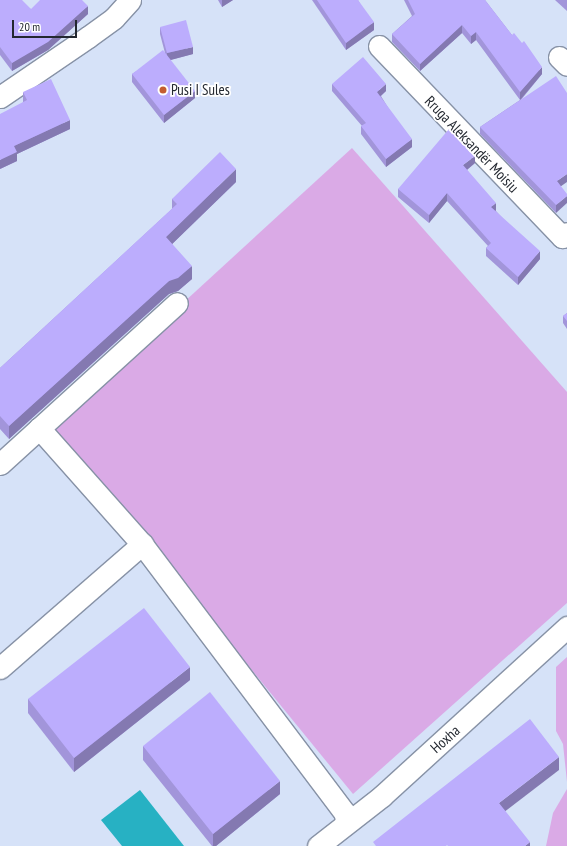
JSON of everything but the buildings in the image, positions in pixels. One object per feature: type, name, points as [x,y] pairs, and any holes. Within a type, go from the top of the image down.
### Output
[{"type":"street","points":[[0,97],[114,18],[130,0]]},
{"type":"street","name":"Rruga Aleksandër Moisiu","points":[[378,46],[564,235]]},
{"type":"street","points":[[0,464],[177,303]]},
{"type":"street","points":[[39,428],[142,544],[348,818]]},
{"type":"street","points":[[0,668],[142,544]]},
{"type":"street","name":"Hoxha","points":[[318,846],[348,818],[382,796],[567,627]]},
{"type":"shaded area","points":[[352,148],[567,392],[567,603],[353,794],[51,424]]},
{"type":"shaded area","points":[[567,657],[567,782],[563,744],[556,731],[556,667]]},
{"type":"shaded area","points":[[567,789],[567,846],[546,846],[553,813]]},
{"type":"water","points":[[140,790],[184,846],[122,846],[101,820]]},
{"type":"place","name":"Pusi I Sules","points":[[163,90]]}]
